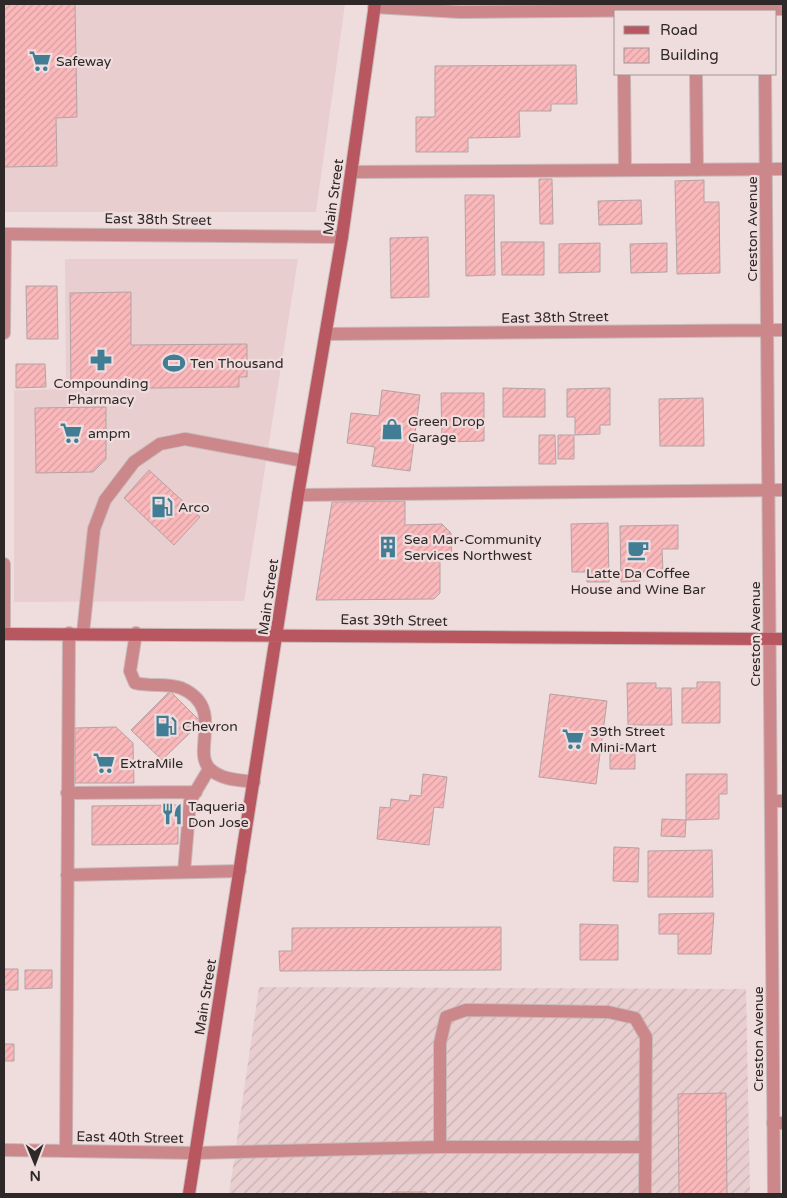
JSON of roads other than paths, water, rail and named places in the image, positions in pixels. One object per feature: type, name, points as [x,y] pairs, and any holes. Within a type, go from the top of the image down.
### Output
[{"type":"main road","name":"Main Street","points":[[190,1194],[278,634],[298,494],[342,237],[374,5]]},
{"type":"main road","name":"East 39th Street","points":[[4,634],[136,633],[783,639]]},
{"type":"street","points":[[374,5],[460,12],[614,11]]},
{"type":"street","points":[[695,10],[783,9]]},
{"type":"street","points":[[624,75],[625,170]]},
{"type":"street","points":[[696,75],[697,170]]},
{"type":"street","name":"Creston Avenue","points":[[766,75],[770,639],[777,801],[778,1123],[774,1194]]},
{"type":"street","points":[[352,172],[783,169]]},
{"type":"street","points":[[4,234],[4,333]]},
{"type":"street","name":"East 38th Street","points":[[4,234],[342,237]]},
{"type":"street","name":"East 38th Street","points":[[326,334],[783,330]]},
{"type":"street","points":[[82,633],[94,529],[105,500],[134,462],[160,444],[186,439],[304,461]]},
{"type":"street","points":[[298,494],[783,490]]},
{"type":"street","points":[[4,564],[4,634]]},
{"type":"street","points":[[66,1151],[69,633]]},
{"type":"street","points":[[136,633],[130,671],[135,683],[150,687],[169,685],[183,689],[194,698],[204,711],[206,727],[204,754],[209,768],[223,777],[254,782]]},
{"type":"street","points":[[184,872],[190,801],[209,768]]},
{"type":"street","points":[[67,793],[196,792]]},
{"type":"street","points":[[67,875],[240,871]]},
{"type":"street","points":[[440,1147],[440,1043],[446,1017],[466,1010],[608,1012],[635,1018],[646,1037],[645,1194]]},
{"type":"street","name":"East 40th Street","points":[[4,1150],[196,1153],[440,1147],[645,1147]]},
{"type":"place","name":"Safeway","points":[[40,61]]},
{"type":"place","name":"Compounding Pharmacy","points":[[101,360]]},
{"type":"place","name":"Ten Thousand","points":[[174,363]]},
{"type":"place","name":"Green Drop Garage","points":[[392,429]]},
{"type":"place","name":"ampm","points":[[71,433]]},
{"type":"place","name":"Arco","points":[[162,507]]},
{"type":"place","name":"Sea Mar-Community Services Northwest","points":[[388,547]]},
{"type":"place","name":"Latte Da Coffee House and Wine Bar","points":[[638,550]]},
{"type":"place","name":"Chevron","points":[[166,726]]},
{"type":"place","name":"39th Street Mini-Mart","points":[[573,739]]},
{"type":"place","name":"ExtraMile","points":[[104,763]]},
{"type":"place","name":"Taqueria Don Jose","points":[[172,814]]}]
